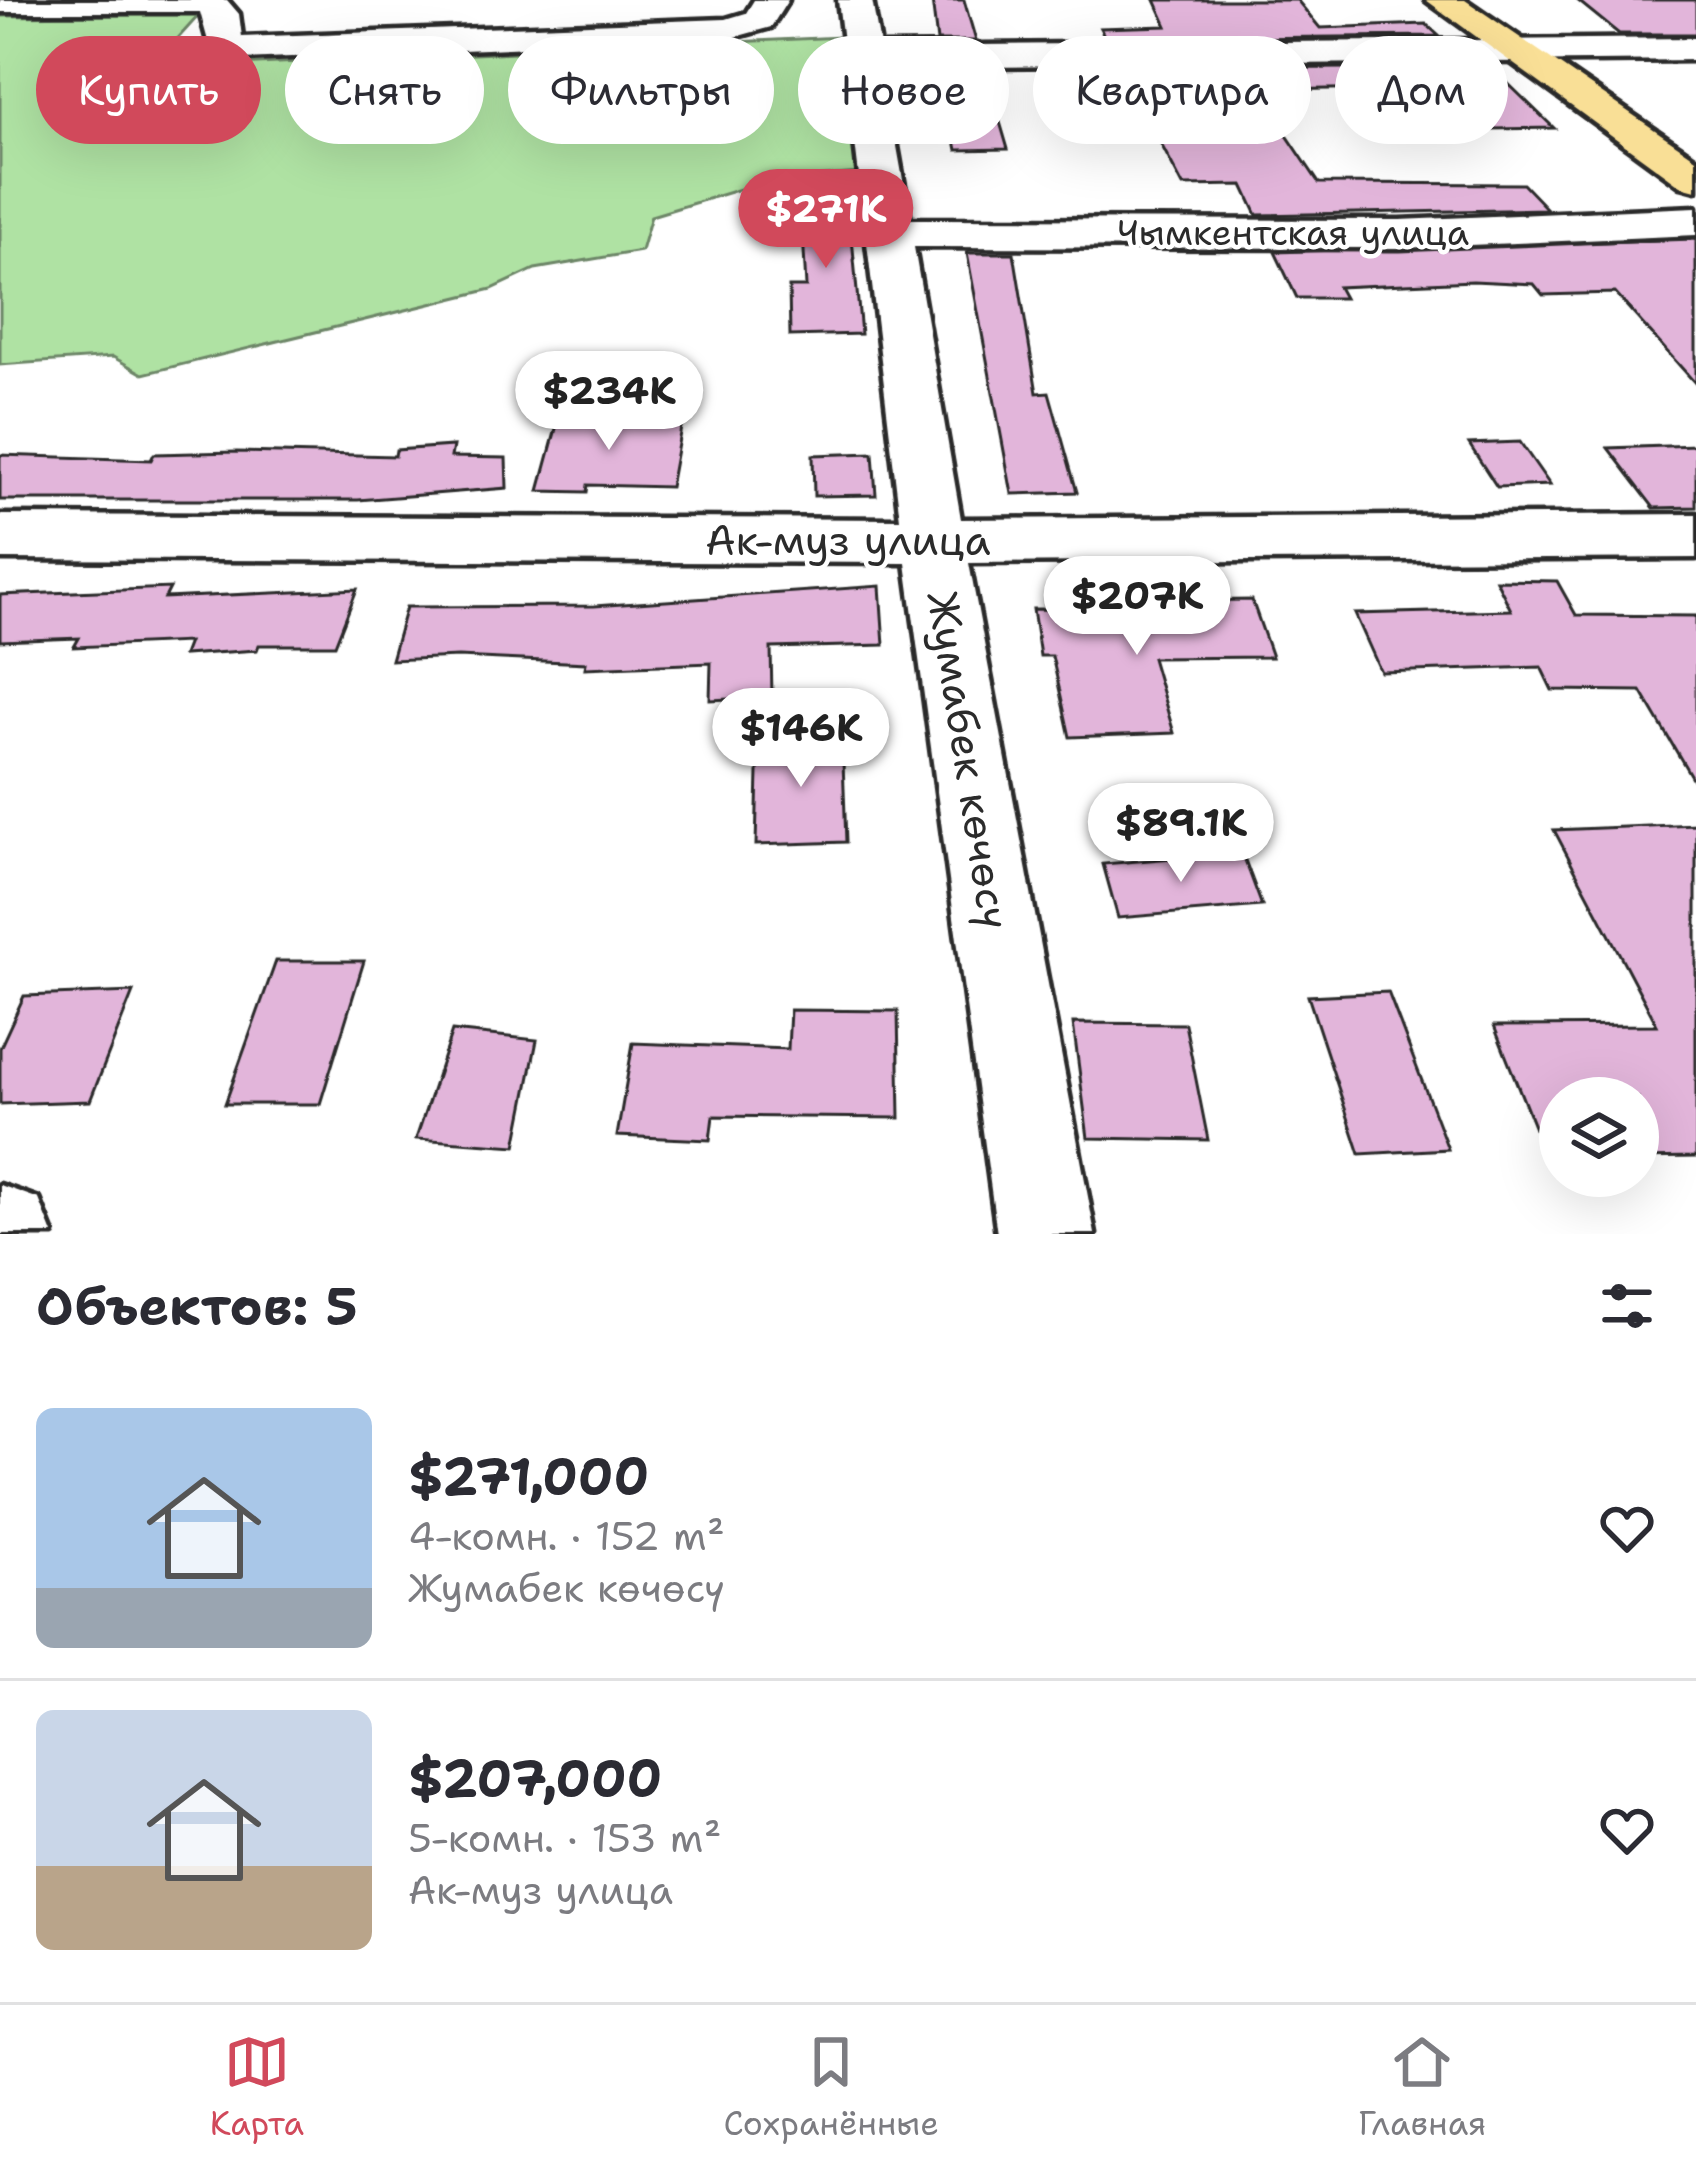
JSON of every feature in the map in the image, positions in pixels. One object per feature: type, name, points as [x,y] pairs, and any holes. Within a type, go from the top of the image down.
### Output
[{"type":"main road","points":[[1443,0],[1696,144]]},
{"type":"main road","points":[[1480,0],[1535,50],[1696,177]]},
{"type":"street","points":[[0,2],[209,2],[222,14],[224,44],[242,48],[728,29],[759,20],[771,0]]},
{"type":"street","points":[[1009,64],[1696,49]]},
{"type":"street","name":"Жумабек көчөсү","points":[[871,144],[1046,1234]]},
{"type":"street","name":"Чымкентская улица","points":[[889,233],[1400,234],[1696,220]]},
{"type":"street","name":"Ак-муз улица","points":[[0,537],[934,541],[1696,536]]},
{"type":"green space","points":[[200,14],[180,36],[36,36],[36,144],[261,144],[261,64],[285,63],[285,144],[484,144],[484,54],[508,52],[508,144],[774,144],[774,40],[798,39],[798,144],[855,144],[859,173],[767,181],[651,216],[641,251],[535,269],[492,289],[143,374],[113,357],[0,365],[0,16]]},
{"type":"building","points":[[932,0],[964,0],[975,36],[936,36]]},
{"type":"building","points":[[1155,0],[1297,0],[1320,28],[1426,24],[1439,36],[1104,36],[1100,28],[1167,26]]},
{"type":"building","points":[[1577,0],[1696,0],[1696,34],[1619,34]]},
{"type":"building","points":[[1311,68],[1335,68],[1335,89],[1311,89]]},
{"type":"building","points":[[1508,84],[1554,128],[1508,129]]},
{"type":"building","points":[[956,144],[1007,144],[1008,149],[957,150]]},
{"type":"building","points":[[1161,144],[1293,144],[1319,183],[1523,184],[1547,209],[1257,215],[1243,185],[1183,186]]},
{"type":"building","points":[[848,195],[861,334],[790,336],[789,287],[806,287],[801,196]]},
{"type":"building","points":[[1696,239],[1696,384],[1615,293],[1543,295],[1534,284],[1473,281],[1338,287],[1344,298],[1297,298],[1275,252]]},
{"type":"building","points":[[967,253],[1014,253],[1037,393],[1049,392],[1077,492],[1012,494]]},
{"type":"building","points":[[561,410],[606,410],[604,421],[682,422],[670,487],[588,485],[587,492],[539,491]]},
{"type":"building","points":[[1520,442],[1550,485],[1497,487],[1469,444]]},
{"type":"building","points":[[1696,445],[1696,507],[1654,508],[1608,448]]},
{"type":"building","points":[[453,446],[451,457],[506,458],[507,488],[358,500],[0,500],[0,455],[151,460],[154,454],[237,452],[395,456],[396,450]]},
{"type":"building","points":[[873,453],[876,495],[814,496],[813,455]]},
{"type":"building","points":[[1496,580],[1557,581],[1576,615],[1696,616],[1696,785],[1641,691],[1552,690],[1541,667],[1381,672],[1355,614],[1511,610]]},
{"type":"building","points":[[880,586],[884,645],[771,648],[772,697],[710,700],[711,663],[585,668],[586,663],[458,657],[391,660],[406,607],[594,606]]},
{"type":"building","points":[[170,588],[165,598],[357,589],[335,645],[259,645],[257,650],[183,655],[188,642],[74,647],[79,638],[0,641],[0,595]]},
{"type":"building","points":[[1252,600],[1272,657],[1152,658],[1174,733],[1070,737],[1052,656],[1040,656],[1033,609],[1182,610],[1179,601]]},
{"type":"building","points":[[842,735],[846,842],[756,845],[759,737]]},
{"type":"building","points":[[1696,824],[1696,1157],[1659,1158],[1659,1077],[1539,1077],[1539,1139],[1494,1026],[1657,1025],[1554,830]]},
{"type":"building","points":[[1242,852],[1262,906],[1118,918],[1103,864]]},
{"type":"building","points":[[276,961],[364,961],[320,1104],[225,1104]]},
{"type":"building","points":[[133,992],[90,1101],[0,1104],[0,1048],[24,996]]},
{"type":"building","points":[[1388,992],[1448,1149],[1360,1154],[1308,996]]},
{"type":"building","points":[[790,1010],[898,1011],[900,1118],[713,1116],[710,1140],[617,1136],[633,1043],[788,1049]]},
{"type":"building","points":[[1073,1023],[1185,1024],[1208,1140],[1088,1138]]},
{"type":"building","points":[[452,1031],[537,1040],[516,1146],[416,1139]]}]
